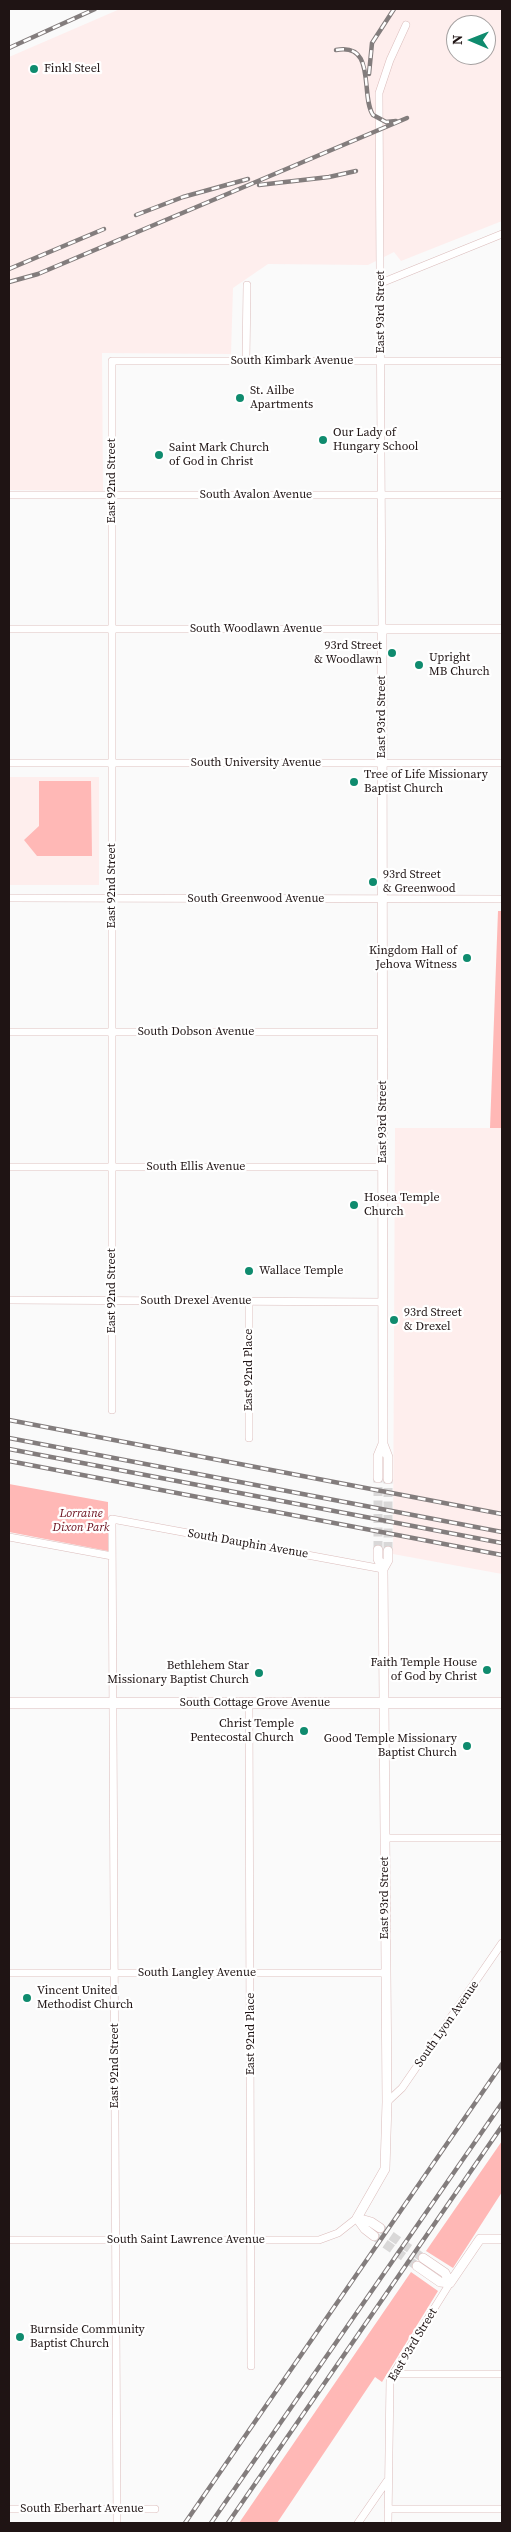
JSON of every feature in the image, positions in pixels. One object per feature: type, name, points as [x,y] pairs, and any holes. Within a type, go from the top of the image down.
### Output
[{"type":"main road","name":"South Cottage Grove Avenue","points":[[9,1703],[502,1703]]},
{"type":"street","name":"East 93rd Street","points":[[388,1479],[388,1457],[383,1444],[382,495],[379,93],[390,60],[406,25]]},
{"type":"street","points":[[381,283],[502,234]]},
{"type":"street","points":[[246,361],[247,286]]},
{"type":"street","name":"South Kimbark Avenue","points":[[112,361],[502,361]]},
{"type":"street","name":"East 92nd Street","points":[[112,361],[112,1410]]},
{"type":"street","name":"South Avalon Avenue","points":[[9,495],[502,495]]},
{"type":"street","name":"South Woodlawn Avenue","points":[[9,629],[502,629]]},
{"type":"street","name":"South University Avenue","points":[[9,763],[502,763]]},
{"type":"street","name":"South Greenwood Avenue","points":[[9,898],[502,899]]},
{"type":"street","name":"South Dobson Avenue","points":[[9,1032],[383,1032]]},
{"type":"street","name":"South Ellis Avenue","points":[[9,1167],[383,1167]]},
{"type":"street","name":"South Drexel Avenue","points":[[9,1300],[383,1302]]},
{"type":"street","name":"East 92nd Place","points":[[249,1301],[249,1438]]},
{"type":"street","name":"East 93rd Street","points":[[378,1478],[378,1456],[383,1444]]},
{"type":"street","name":"East 92nd Street","points":[[112,1519],[117,2523]]},
{"type":"street","name":"South Dauphin Avenue","points":[[112,1519],[383,1569]]},
{"type":"street","points":[[9,1537],[112,1556]]},
{"type":"street","name":"East 93rd Street","points":[[357,2218],[386,2169],[383,1569],[378,1559],[378,1550]]},
{"type":"street","name":"East 93rd Street","points":[[383,1569],[388,1560],[388,1551]]},
{"type":"street","name":"East 92nd Place","points":[[249,1703],[251,2366]]},
{"type":"street","points":[[385,1838],[502,1838]]},
{"type":"street","name":"South Lyon Avenue","points":[[387,2102],[402,2088],[502,1943]]},
{"type":"street","name":"South Langley Avenue","points":[[9,1973],[385,1973]]},
{"type":"street","points":[[357,2218],[371,2222],[380,2228]]},
{"type":"street","points":[[357,2218],[365,2230],[374,2236]]},
{"type":"street","name":"South Saint Lawrence Avenue","points":[[9,2240],[319,2240],[338,2233],[357,2218]]},
{"type":"street","name":"East 93rd Street","points":[[388,2523],[388,2387],[392,2374],[480,2239],[502,2239]]},
{"type":"street","points":[[423,2258],[445,2273],[450,2283]]},
{"type":"street","points":[[417,2266],[440,2282],[450,2283]]},
{"type":"street","points":[[392,2374],[502,2374]]},
{"type":"street","points":[[358,2523],[387,2481]]},
{"type":"street","points":[[388,2509],[502,2508]]},
{"type":"street","name":"South Eberhart Avenue","points":[[9,2509],[155,2509]]},
{"type":"shaded area","name":"Finkl Steel","points":[[120,9],[502,9],[502,221],[401,261],[394,252],[368,265],[268,264],[233,288],[231,354],[102,353],[103,491],[9,490],[9,57]]},
{"type":"shaded area","points":[[9,777],[99,777],[99,885],[9,885]]},
{"type":"shaded area","points":[[395,1128],[502,1128],[502,1574],[393,1554]]},
{"type":"green space","points":[[39,781],[91,781],[92,856],[37,856],[24,840],[39,826]]},
{"type":"green space","points":[[498,911],[502,911],[502,1128],[490,1128]]},
{"type":"green space","name":"Lorraine Dixon Park","points":[[9,1484],[108,1502],[108,1551],[9,1532]]},
{"type":"green space","points":[[502,2141],[502,2192],[453,2268],[426,2251]]},
{"type":"green space","points":[[411,2272],[438,2291],[382,2382],[375,2377],[277,2523],[239,2523]]},
{"type":"tunnel","points":[[378,1478],[378,1550]]},
{"type":"tunnel","points":[[388,1479],[388,1551]]},
{"type":"tunnel","points":[[380,2228],[423,2258]]},
{"type":"tunnel","points":[[374,2236],[417,2266]]},
{"type":"railway","points":[[9,48],[95,9]]},
{"type":"railway","points":[[369,74],[372,43],[394,9]]},
{"type":"railway","points":[[336,50],[349,50],[357,54],[362,62],[369,106],[373,115],[386,122],[396,121]]},
{"type":"railway","points":[[9,282],[38,274],[407,118]]},
{"type":"railway","points":[[259,185],[329,177],[356,171]]},
{"type":"railway","points":[[136,215],[183,197],[248,179]]},
{"type":"railway","points":[[9,269],[104,229]]},
{"type":"railway","points":[[9,1420],[502,1514]]},
{"type":"railway","points":[[9,1438],[502,1532]]},
{"type":"railway","points":[[9,1449],[502,1543]]},
{"type":"railway","points":[[9,1461],[502,1555]]},
{"type":"railway","points":[[185,2523],[502,2064]]},
{"type":"railway","points":[[211,2523],[502,2103]]},
{"type":"railway","points":[[228,2523],[502,2126]]},
{"type":"place","name":"Finkl Steel","points":[[34,69]]},
{"type":"place","name":"St. Ailbe Apartments","points":[[240,398]]},
{"type":"place","name":"Our Lady of Hungary School","points":[[323,440]]},
{"type":"place","name":"Saint Mark Church of God in Christ","points":[[159,455]]},
{"type":"place","name":"93rd Street & Woodlawn","points":[[392,653]]},
{"type":"place","name":"Upright MB Church","points":[[419,665]]},
{"type":"place","name":"Tree of Life Missionary Baptist Church","points":[[354,782]]},
{"type":"place","name":"93rd Street & Greenwood","points":[[373,882]]},
{"type":"place","name":"Kingdom Hall of Jehova Witness","points":[[467,958]]},
{"type":"place","name":"Hosea Temple Church","points":[[354,1205]]},
{"type":"place","name":"Wallace Temple","points":[[249,1271]]},
{"type":"place","name":"93rd Street & Drexel","points":[[394,1320]]},
{"type":"place","name":"Faith Temple House of God by Christ","points":[[487,1670]]},
{"type":"place","name":"Bethlehem Star Missionary Baptist Church","points":[[259,1673]]},
{"type":"place","name":"Christ Temple Pentecostal Church","points":[[304,1731]]},
{"type":"place","name":"Good Temple Missionary Baptist Church","points":[[467,1746]]},
{"type":"place","name":"Vincent United Methodist Church","points":[[27,1998]]},
{"type":"place","name":"Burnside Community Baptist Church","points":[[20,2337]]}]
